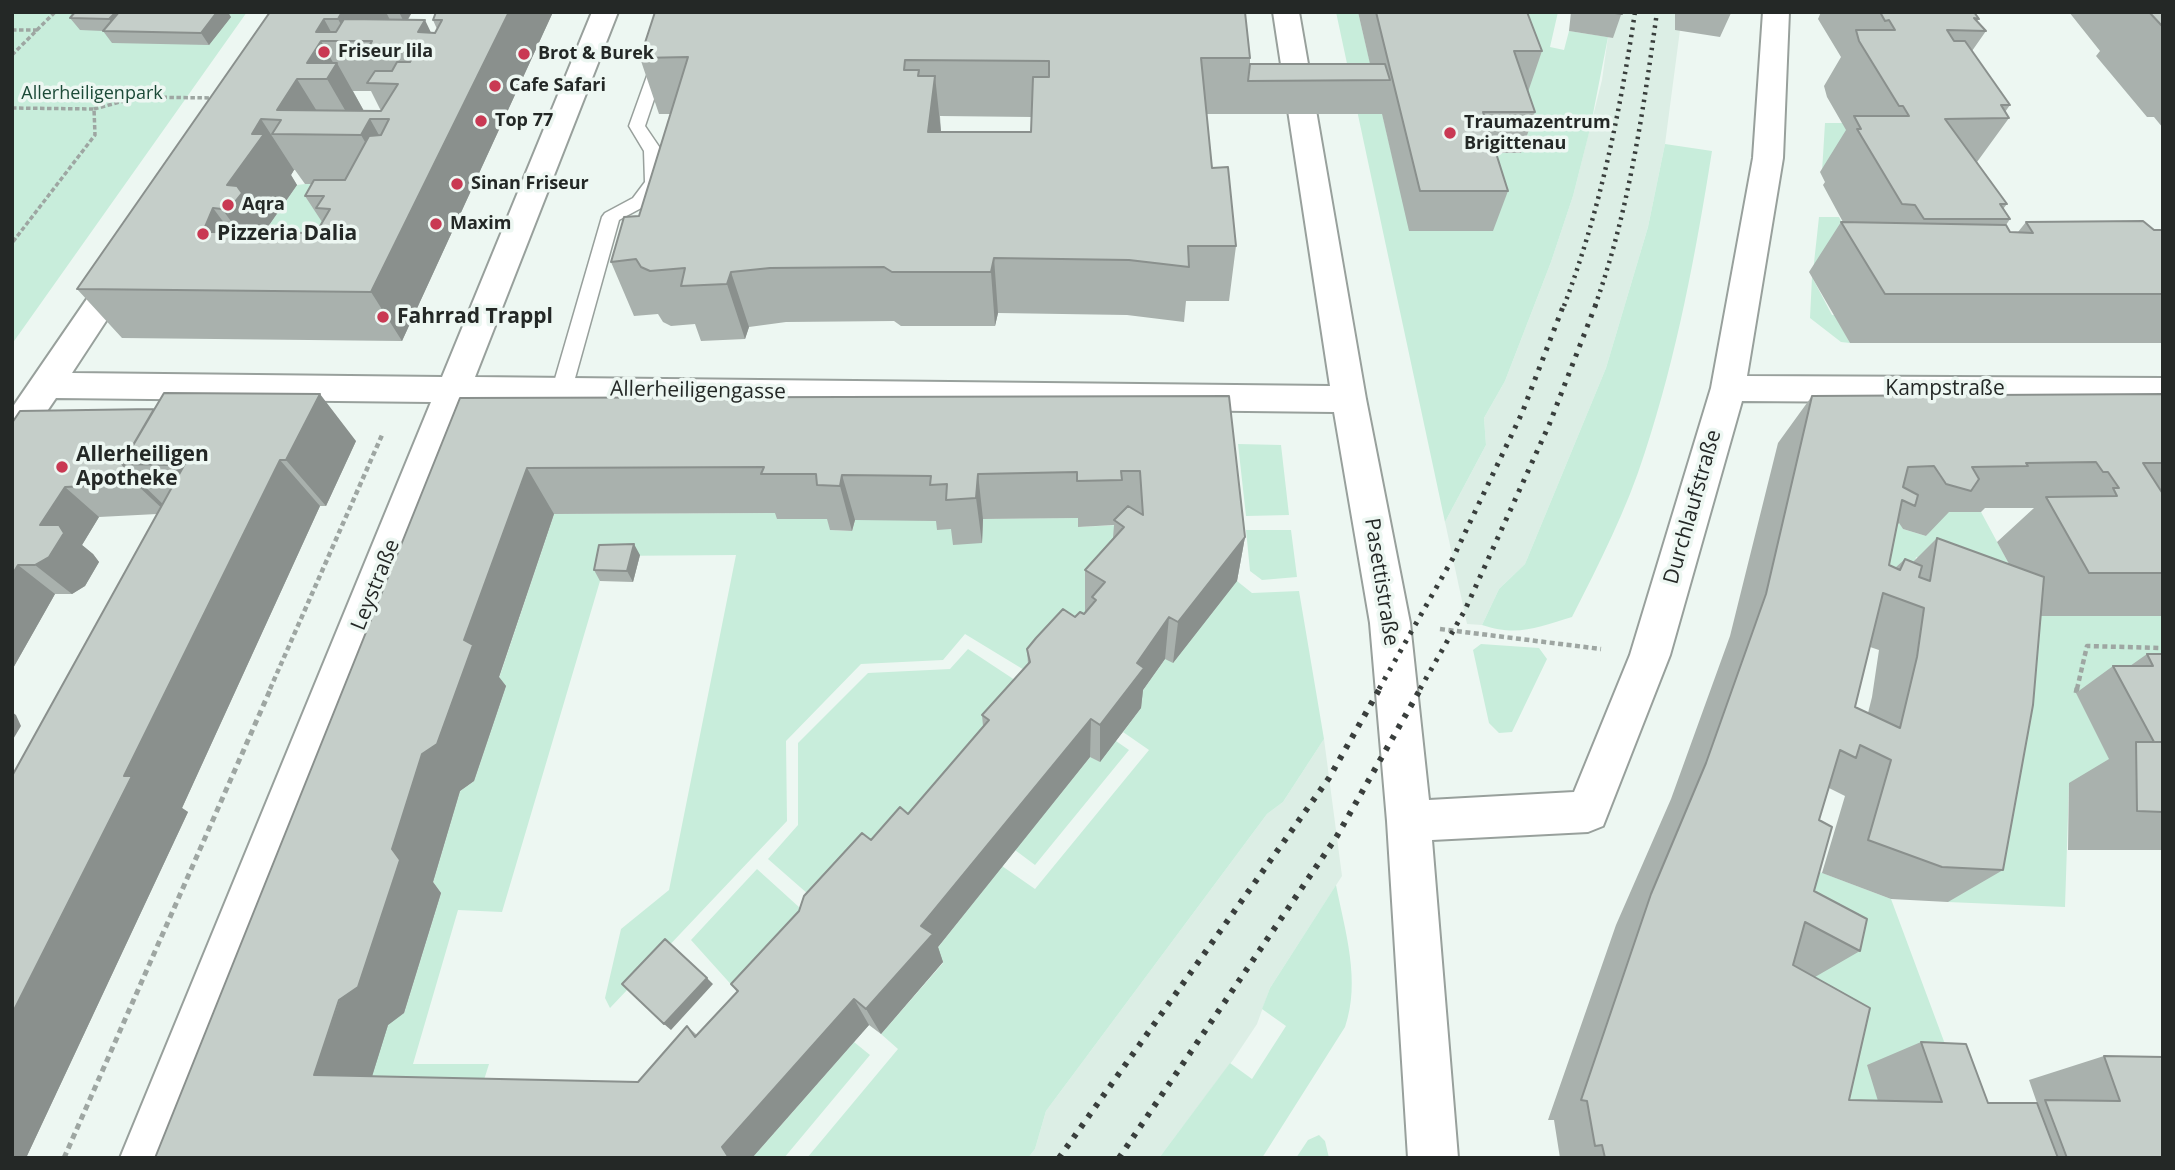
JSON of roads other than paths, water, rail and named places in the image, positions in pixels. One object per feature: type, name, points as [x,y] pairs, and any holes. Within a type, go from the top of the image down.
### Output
[{"type":"street","name":"Leystraße","points":[[145,1158],[605,12]]},
{"type":"street","name":"Pasettistraße","points":[[1286,12],[1349,399],[1390,623],[1409,821],[1433,1158]]},
{"type":"street","name":"Durchlaufstraße","points":[[1409,821],[1588,812],[1650,655],[1728,388],[1768,158],[1776,12]]},
{"type":"street","points":[[12,436],[138,248]]},
{"type":"street","name":"Allerheiligengasse","points":[[47,385],[1349,399]]},
{"type":"street","name":"Kampstraße","points":[[1728,388],[2163,391]]},
{"type":"lane","points":[[562,389],[611,217],[639,202],[654,183],[653,151],[637,127],[655,69],[674,18],[679,12]]},
{"type":"railway","points":[[1564,306],[1588,234],[1607,161],[1635,12]]},
{"type":"railway","points":[[1595,306],[1626,198],[1657,12]]},
{"type":"railway","points":[[1379,689],[1453,558],[1522,413],[1564,304]]},
{"type":"railway","points":[[1420,689],[1465,610],[1549,425],[1596,304]]},
{"type":"railway","points":[[1059,1158],[1329,778],[1380,688]]},
{"type":"railway","points":[[1119,1158],[1337,836],[1421,688]]},
{"type":"place","name":"Friseur lila","points":[[324,52]]},
{"type":"place","name":"Brot & Burek","points":[[524,54]]},
{"type":"place","name":"Cafe Safari","points":[[495,86]]},
{"type":"place","name":"Top 77","points":[[481,121]]},
{"type":"place","name":"Traumazentrum Brigittenau","points":[[1450,133]]},
{"type":"place","name":"Sinan Friseur","points":[[457,184]]},
{"type":"place","name":"Aqra","points":[[228,205]]},
{"type":"place","name":"Maxim","points":[[436,224]]},
{"type":"place","name":"Pizzeria Dalia","points":[[203,234]]},
{"type":"place","name":"Fahrrad Trappl","points":[[383,317]]},
{"type":"place","name":"Allerheiligen Apotheke","points":[[62,467]]},
{"type":"park label","name":"Allerheiligenpark","points":[[92,94]]}]
